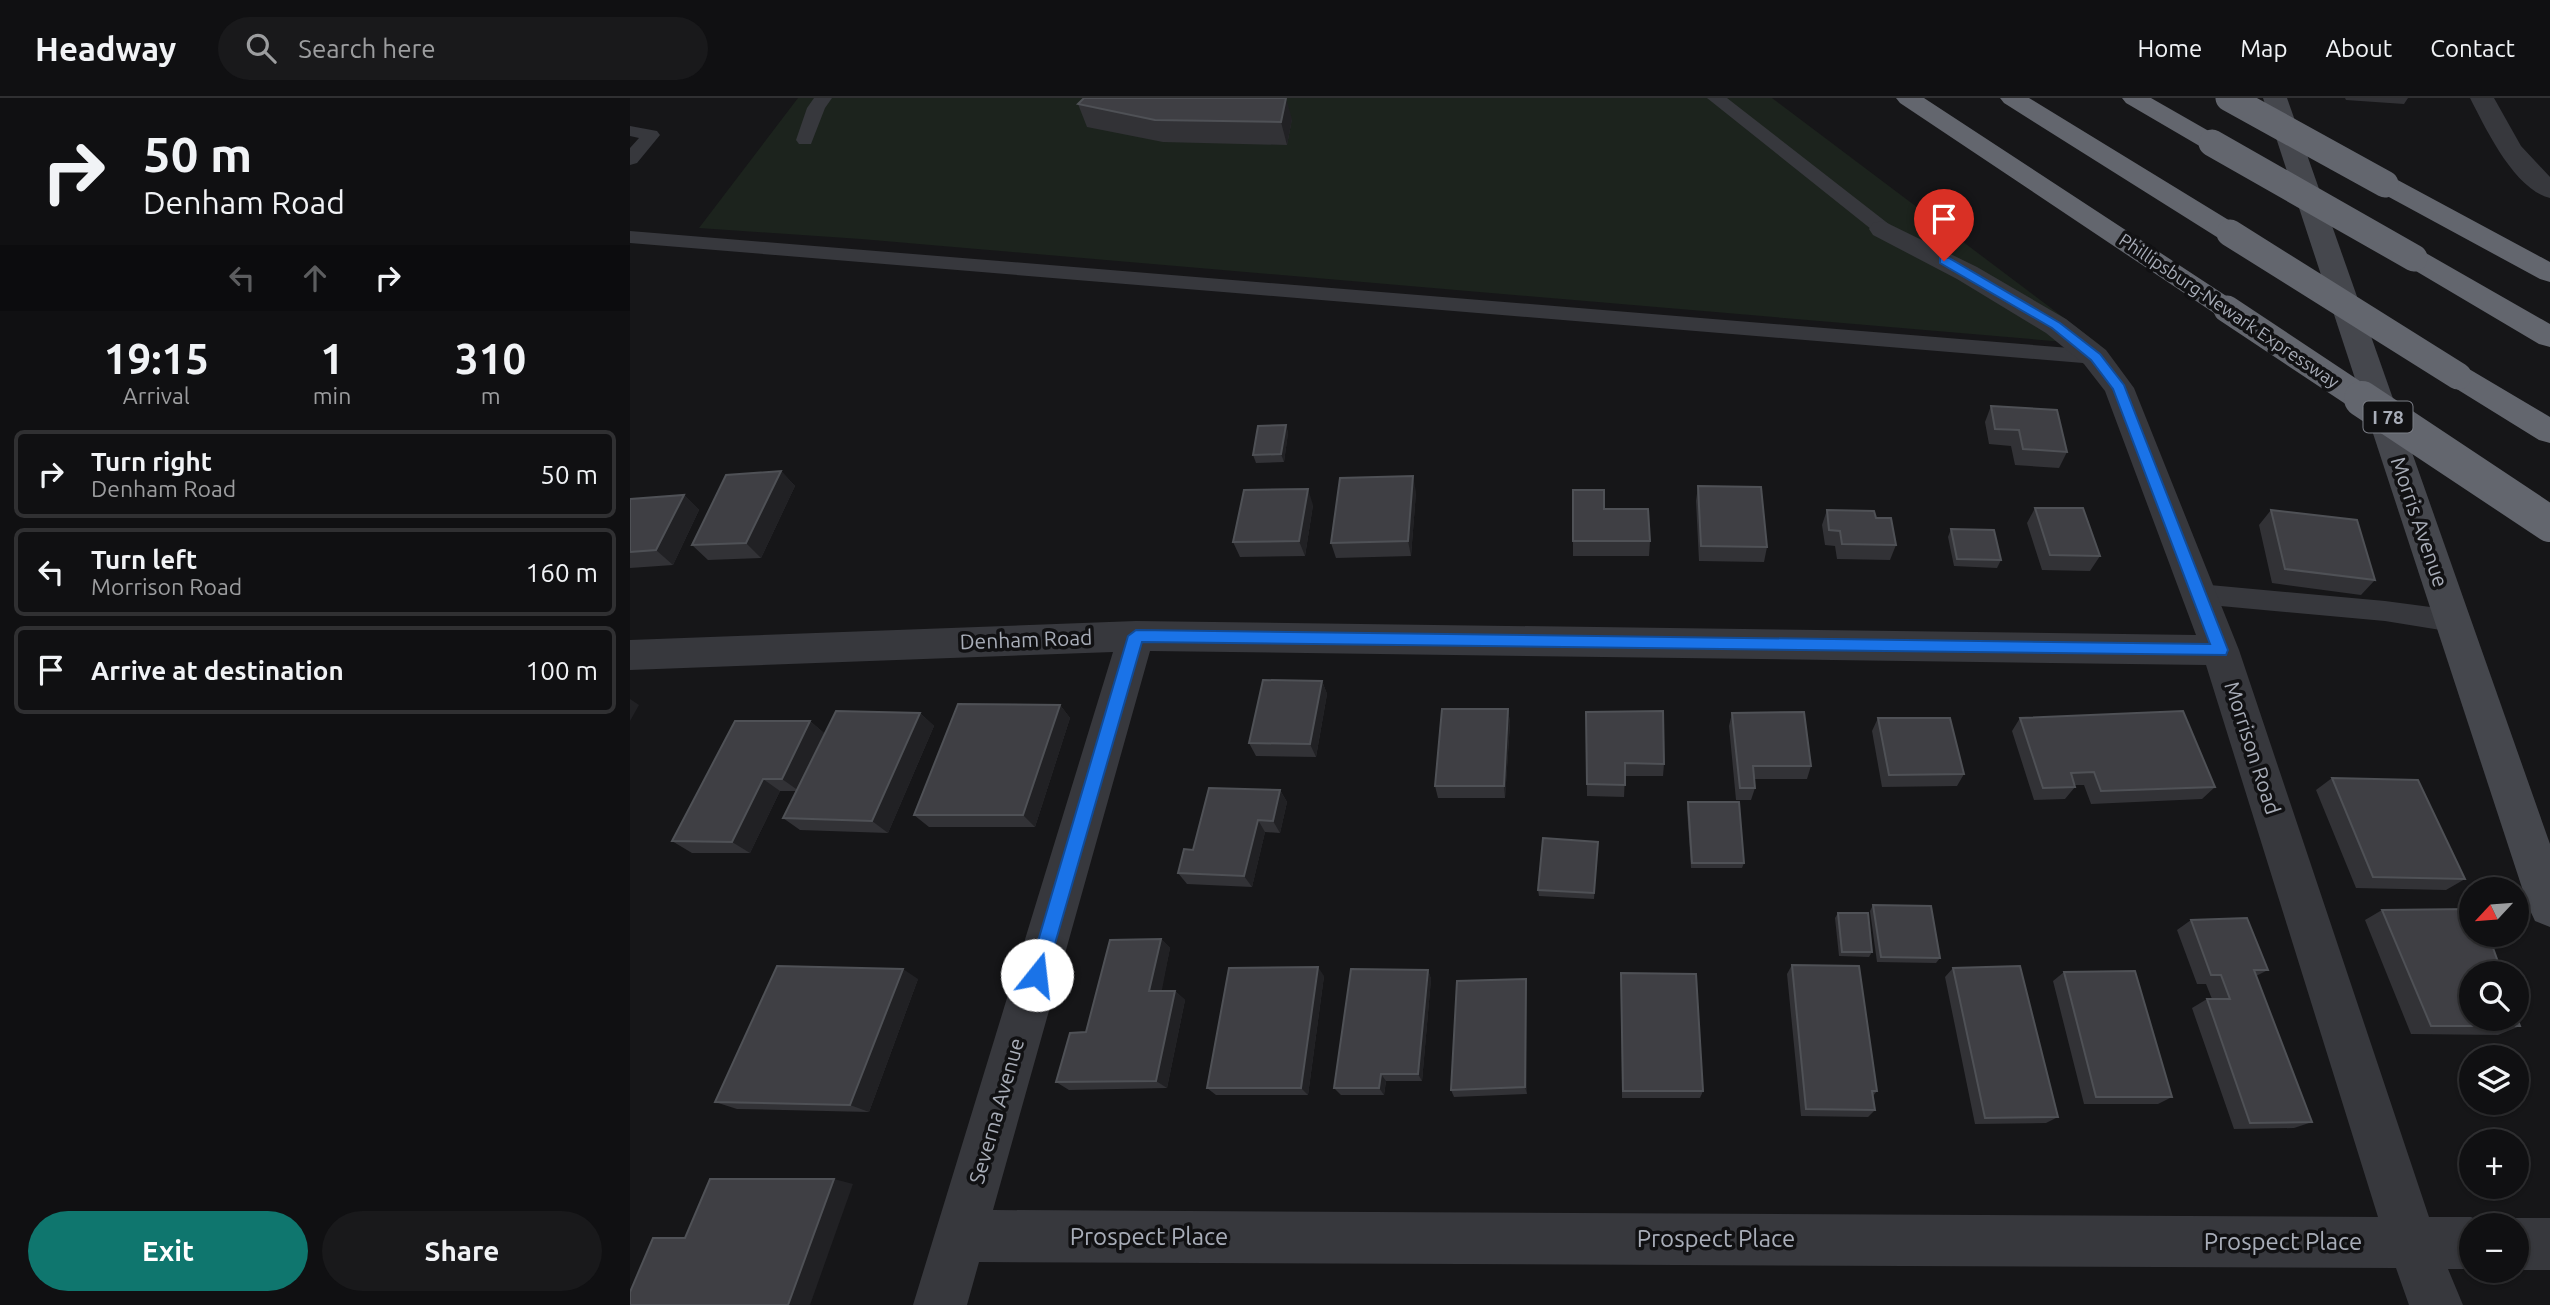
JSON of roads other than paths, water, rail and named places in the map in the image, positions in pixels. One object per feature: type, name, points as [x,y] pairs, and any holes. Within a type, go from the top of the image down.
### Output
[{"type":"highway","name":"Phillipsburg-Newark Expressway","points":[[1908,98],[2550,524]]},
{"type":"highway","points":[[2012,98],[2550,432]]},
{"type":"highway","points":[[2134,98],[2550,337]]},
{"type":"highway","points":[[2229,98],[2550,273]]},
{"type":"main road","name":"Morris Avenue","points":[[2275,98],[2550,906]]},
{"type":"street","points":[[2482,98],[2513,154],[2525,169],[2550,190]]},
{"type":"street","name":"Morrison Road","points":[[1884,229],[2022,304],[2056,326],[2095,357],[2119,388],[2220,650],[2412,1242],[2436,1305]]},
{"type":"street","name":"Denham Road","points":[[630,655],[1136,636],[2220,650]]},
{"type":"street","name":"Severna Avenue","points":[[940,1305],[1136,636]]},
{"type":"street","name":"Prospect Place","points":[[960,1236],[2459,1243]]},
{"type":"street","points":[[2529,1244],[2550,1244]]},
{"type":"lane","points":[[805,140],[816,108],[823,98]]},
{"type":"lane","points":[[1716,98],[1884,229]]},
{"type":"lane","points":[[630,131],[651,135],[630,159]]},
{"type":"lane","points":[[630,237],[2095,357]]},
{"type":"lane","points":[[2199,594],[2354,608],[2453,621]]}]
